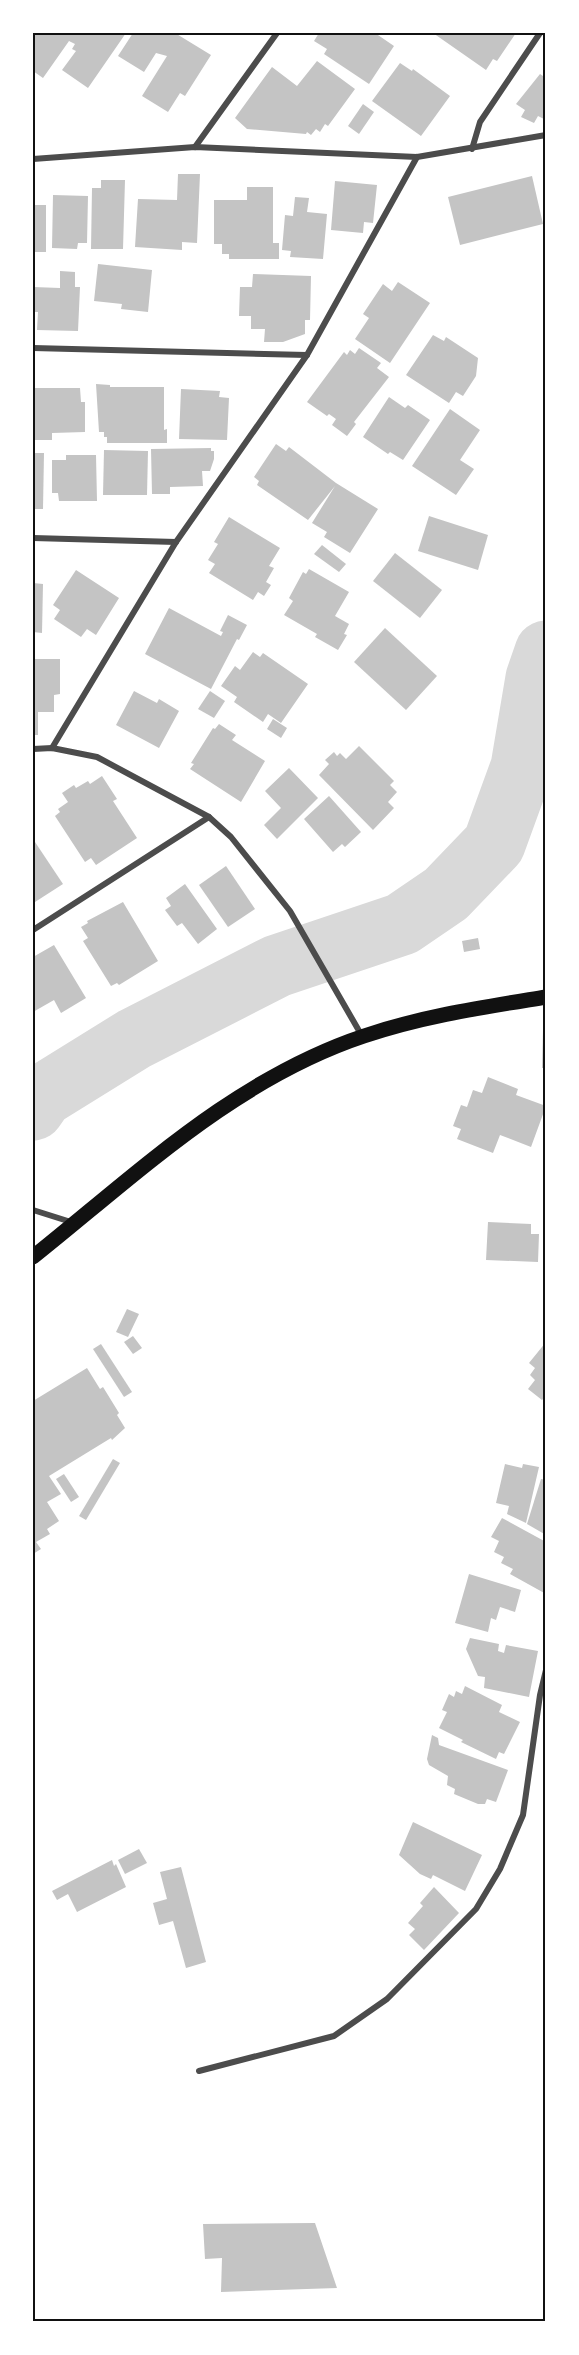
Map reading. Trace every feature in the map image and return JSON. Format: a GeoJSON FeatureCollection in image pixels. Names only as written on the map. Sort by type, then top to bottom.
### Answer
{"type":"FeatureCollection","features":[{"type":"Feature","properties":{"kind":"main road"},"geometry":{"type":"LineString","coordinates":[[33,1257],[189,1130],[219,1108],[284,1070],[362,1036],[433,1017],[546,997]]}},
{"type":"Feature","properties":{"kind":"street"},"geometry":{"type":"LineString","coordinates":[[195,147],[277,33]]}},
{"type":"Feature","properties":{"kind":"street"},"geometry":{"type":"LineString","coordinates":[[471,149],[480,122],[540,33]]}},
{"type":"Feature","properties":{"kind":"street"},"geometry":{"type":"LineString","coordinates":[[33,159],[195,147],[417,157],[546,135]]}},
{"type":"Feature","properties":{"kind":"street"},"geometry":{"type":"LineString","coordinates":[[52,748],[176,542],[307,355],[417,157]]}},
{"type":"Feature","properties":{"kind":"street"},"geometry":{"type":"LineString","coordinates":[[33,348],[307,355]]}},
{"type":"Feature","properties":{"kind":"street"},"geometry":{"type":"LineString","coordinates":[[33,538],[176,542]]}},
{"type":"Feature","properties":{"kind":"street"},"geometry":{"type":"LineString","coordinates":[[33,749],[52,748],[97,757],[208,817],[231,837],[290,911],[362,1036]]}},
{"type":"Feature","properties":{"kind":"street"},"geometry":{"type":"LineString","coordinates":[[33,930],[208,817]]}},
{"type":"Feature","properties":{"kind":"street"},"geometry":{"type":"LineString","coordinates":[[33,1210],[74,1224]]}},
{"type":"Feature","properties":{"kind":"street"},"geometry":{"type":"LineString","coordinates":[[199,2071],[334,2036],[387,1999],[476,1909],[500,1869],[523,1815],[540,1695],[546,1670]]}},
{"type":"Feature","properties":{"kind":"building"},"geometry":{"type":"Polygon","coordinates":[[[33,33],[126,33],[88,88],[62,70],[76,51],[72,49],[75,44],[69,41],[43,78],[33,71],[33,33]]]}},
{"type":"Feature","properties":{"kind":"building"},"geometry":{"type":"Polygon","coordinates":[[[133,33],[175,33],[211,55],[185,96],[180,93],[168,112],[142,96],[167,56],[156,53],[144,72],[118,56],[133,33]]]}},
{"type":"Feature","properties":{"kind":"building"},"geometry":{"type":"Polygon","coordinates":[[[319,33],[375,33],[394,46],[369,84],[324,54],[327,49],[314,41],[319,33]]]}},
{"type":"Feature","properties":{"kind":"building"},"geometry":{"type":"Polygon","coordinates":[[[433,33],[516,33],[497,61],[493,59],[486,70],[433,33]]]}},
{"type":"Feature","properties":{"kind":"building"},"geometry":{"type":"Polygon","coordinates":[[[317,61],[355,89],[328,126],[325,124],[320,132],[316,129],[311,135],[307,132],[306,134],[247,129],[235,118],[272,67],[297,86],[317,61]]]}},
{"type":"Feature","properties":{"kind":"building"},"geometry":{"type":"Polygon","coordinates":[[[400,63],[412,71],[413,69],[450,96],[421,136],[372,101],[400,63]]]}},
{"type":"Feature","properties":{"kind":"building"},"geometry":{"type":"Polygon","coordinates":[[[540,74],[546,78],[546,120],[538,116],[534,123],[521,117],[525,110],[516,104],[540,74]]]}},
{"type":"Feature","properties":{"kind":"building"},"geometry":{"type":"Polygon","coordinates":[[[363,104],[374,112],[359,134],[348,126],[363,104]]]}},
{"type":"Feature","properties":{"kind":"building"},"geometry":{"type":"Polygon","coordinates":[[[178,174],[200,174],[197,243],[182,242],[182,250],[135,247],[138,199],[177,200],[178,174]]]}},
{"type":"Feature","properties":{"kind":"building"},"geometry":{"type":"Polygon","coordinates":[[[532,176],[543,224],[460,245],[448,197],[532,176]]]}},
{"type":"Feature","properties":{"kind":"building"},"geometry":{"type":"Polygon","coordinates":[[[101,180],[125,180],[123,249],[91,249],[92,188],[101,188],[101,180]]]}},
{"type":"Feature","properties":{"kind":"building"},"geometry":{"type":"Polygon","coordinates":[[[335,181],[377,185],[373,223],[364,222],[363,233],[331,230],[335,181]]]}},
{"type":"Feature","properties":{"kind":"building"},"geometry":{"type":"Polygon","coordinates":[[[247,187],[273,187],[273,243],[279,243],[279,259],[229,259],[229,254],[222,254],[222,244],[214,244],[214,200],[247,200],[247,187]]]}},
{"type":"Feature","properties":{"kind":"building"},"geometry":{"type":"Polygon","coordinates":[[[53,195],[88,196],[87,243],[78,243],[77,249],[52,248],[53,195]]]}},
{"type":"Feature","properties":{"kind":"building"},"geometry":{"type":"Polygon","coordinates":[[[295,197],[309,198],[307,212],[327,214],[323,259],[290,257],[291,251],[282,250],[285,215],[293,216],[295,197]]]}},
{"type":"Feature","properties":{"kind":"building"},"geometry":{"type":"Polygon","coordinates":[[[33,205],[46,205],[46,252],[33,252],[33,205]]]}},
{"type":"Feature","properties":{"kind":"building"},"geometry":{"type":"Polygon","coordinates":[[[98,264],[152,270],[148,312],[121,309],[122,304],[94,301],[98,264]]]}},
{"type":"Feature","properties":{"kind":"building"},"geometry":{"type":"Polygon","coordinates":[[[60,271],[75,272],[75,287],[80,287],[78,331],[37,330],[38,312],[33,312],[33,287],[60,288],[60,271]]]}},
{"type":"Feature","properties":{"kind":"building"},"geometry":{"type":"Polygon","coordinates":[[[253,274],[311,276],[310,320],[305,320],[305,334],[283,342],[264,342],[265,329],[251,329],[251,316],[239,316],[240,287],[252,287],[253,274]]]}},
{"type":"Feature","properties":{"kind":"building"},"geometry":{"type":"Polygon","coordinates":[[[398,282],[430,303],[390,363],[355,339],[369,318],[363,314],[383,284],[392,291],[398,282]]]}},
{"type":"Feature","properties":{"kind":"building"},"geometry":{"type":"Polygon","coordinates":[[[433,335],[444,341],[446,337],[478,358],[476,376],[463,396],[456,392],[449,403],[406,375],[433,335]]]}},
{"type":"Feature","properties":{"kind":"building"},"geometry":{"type":"Polygon","coordinates":[[[359,348],[381,363],[377,368],[389,377],[354,422],[356,424],[347,436],[332,425],[336,419],[329,414],[327,416],[307,402],[344,352],[347,355],[350,350],[355,354],[359,348]]]}},
{"type":"Feature","properties":{"kind":"building"},"geometry":{"type":"Polygon","coordinates":[[[96,384],[110,385],[110,387],[164,387],[164,430],[167,429],[167,443],[107,443],[104,432],[99,432],[96,384]]]}},
{"type":"Feature","properties":{"kind":"building"},"geometry":{"type":"Polygon","coordinates":[[[33,388],[80,388],[81,402],[85,402],[85,432],[52,433],[52,440],[33,440],[33,388]]]}},
{"type":"Feature","properties":{"kind":"building"},"geometry":{"type":"Polygon","coordinates":[[[181,389],[220,391],[219,397],[229,398],[227,440],[179,439],[181,389]]]}},
{"type":"Feature","properties":{"kind":"building"},"geometry":{"type":"Polygon","coordinates":[[[389,397],[405,408],[408,405],[430,420],[403,460],[390,452],[388,454],[363,437],[389,397]]]}},
{"type":"Feature","properties":{"kind":"building"},"geometry":{"type":"Polygon","coordinates":[[[450,409],[480,430],[460,460],[474,469],[456,495],[412,466],[450,409]]]}},
{"type":"Feature","properties":{"kind":"building"},"geometry":{"type":"Polygon","coordinates":[[[276,444],[286,451],[289,447],[336,483],[378,509],[350,553],[324,537],[327,532],[312,523],[335,486],[308,520],[257,485],[259,481],[254,477],[276,444]]]}},
{"type":"Feature","properties":{"kind":"building"},"geometry":{"type":"Polygon","coordinates":[[[211,448],[211,451],[214,451],[214,459],[210,471],[202,471],[203,486],[170,487],[170,494],[152,494],[151,449],[211,448]]]}},
{"type":"Feature","properties":{"kind":"building"},"geometry":{"type":"Polygon","coordinates":[[[104,450],[148,451],[147,495],[103,495],[104,450]]]}},
{"type":"Feature","properties":{"kind":"building"},"geometry":{"type":"Polygon","coordinates":[[[33,453],[44,453],[43,509],[33,509],[33,453]]]}},
{"type":"Feature","properties":{"kind":"building"},"geometry":{"type":"Polygon","coordinates":[[[66,455],[96,455],[97,501],[59,501],[58,493],[52,493],[52,460],[66,460],[66,455]]]}},
{"type":"Feature","properties":{"kind":"building"},"geometry":{"type":"Polygon","coordinates":[[[429,516],[488,535],[478,570],[418,551],[429,516]]]}},
{"type":"Feature","properties":{"kind":"building"},"geometry":{"type":"Polygon","coordinates":[[[229,517],[280,548],[269,566],[274,568],[266,582],[271,585],[264,596],[258,592],[253,600],[209,573],[215,564],[208,560],[218,544],[214,542],[229,517]]]}},
{"type":"Feature","properties":{"kind":"building"},"geometry":{"type":"Polygon","coordinates":[[[322,545],[346,564],[339,572],[314,554],[322,545]]]}},
{"type":"Feature","properties":{"kind":"building"},"geometry":{"type":"Polygon","coordinates":[[[395,553],[442,590],[420,618],[373,581],[395,553]]]}},
{"type":"Feature","properties":{"kind":"building"},"geometry":{"type":"Polygon","coordinates":[[[309,569],[349,592],[335,616],[349,624],[344,634],[347,635],[338,650],[315,637],[317,634],[284,615],[293,601],[289,598],[303,572],[306,574],[309,569]]]}},
{"type":"Feature","properties":{"kind":"building"},"geometry":{"type":"Polygon","coordinates":[[[76,570],[119,598],[96,635],[87,629],[81,637],[54,619],[60,610],[53,605],[76,570]]]}},
{"type":"Feature","properties":{"kind":"building"},"geometry":{"type":"Polygon","coordinates":[[[33,583],[43,584],[42,633],[33,632],[33,583]]]}},
{"type":"Feature","properties":{"kind":"building"},"geometry":{"type":"Polygon","coordinates":[[[169,608],[221,636],[223,632],[220,631],[228,615],[247,625],[239,640],[237,639],[211,689],[145,654],[169,608]]]}},
{"type":"Feature","properties":{"kind":"building"},"geometry":{"type":"Polygon","coordinates":[[[385,628],[437,676],[406,710],[354,662],[385,628]]]}},
{"type":"Feature","properties":{"kind":"building"},"geometry":{"type":"Polygon","coordinates":[[[253,652],[260,657],[263,653],[308,684],[281,723],[268,714],[263,722],[234,702],[237,697],[221,686],[235,666],[240,670],[253,652]]]}},
{"type":"Feature","properties":{"kind":"building"},"geometry":{"type":"Polygon","coordinates":[[[33,659],[60,659],[60,694],[54,695],[54,712],[38,712],[38,735],[33,735],[33,659]]]}},
{"type":"Feature","properties":{"kind":"building"},"geometry":{"type":"Polygon","coordinates":[[[134,691],[157,703],[159,699],[179,711],[159,748],[116,725],[134,691]]]}},
{"type":"Feature","properties":{"kind":"building"},"geometry":{"type":"Polygon","coordinates":[[[210,691],[225,701],[214,718],[198,709],[210,691]]]}},
{"type":"Feature","properties":{"kind":"building"},"geometry":{"type":"Polygon","coordinates":[[[273,719],[287,728],[281,738],[267,729],[273,719]]]}},
{"type":"Feature","properties":{"kind":"building"},"geometry":{"type":"Polygon","coordinates":[[[219,724],[236,735],[232,740],[265,761],[241,802],[190,769],[194,764],[191,763],[213,728],[215,729],[219,724]]]}},
{"type":"Feature","properties":{"kind":"building"},"geometry":{"type":"Polygon","coordinates":[[[359,746],[394,781],[390,785],[397,792],[388,802],[394,808],[373,830],[319,775],[329,764],[325,760],[334,752],[337,756],[340,753],[346,759],[359,746]]]}},
{"type":"Feature","properties":{"kind":"building"},"geometry":{"type":"Polygon","coordinates":[[[289,768],[318,798],[277,839],[264,825],[281,808],[265,791],[289,768]]]}},
{"type":"Feature","properties":{"kind":"building"},"geometry":{"type":"Polygon","coordinates":[[[102,776],[117,799],[113,801],[137,838],[96,865],[91,858],[85,862],[55,816],[60,812],[58,809],[68,802],[62,793],[74,785],[76,788],[88,781],[90,784],[102,776]]]}},
{"type":"Feature","properties":{"kind":"building"},"geometry":{"type":"Polygon","coordinates":[[[329,796],[361,832],[345,847],[342,844],[333,852],[304,819],[329,796]]]}},
{"type":"Feature","properties":{"kind":"building"},"geometry":{"type":"Polygon","coordinates":[[[33,839],[63,884],[35,902],[33,899],[33,839]]]}},
{"type":"Feature","properties":{"kind":"building"},"geometry":{"type":"Polygon","coordinates":[[[226,866],[255,909],[228,927],[199,885],[226,866]]]}},
{"type":"Feature","properties":{"kind":"building"},"geometry":{"type":"Polygon","coordinates":[[[185,884],[217,929],[198,944],[182,923],[177,926],[165,910],[171,906],[166,898],[185,884]]]}},
{"type":"Feature","properties":{"kind":"building"},"geometry":{"type":"Polygon","coordinates":[[[123,902],[158,961],[119,985],[117,983],[111,986],[83,941],[88,938],[81,927],[88,923],[87,921],[123,902]]]}},
{"type":"Feature","properties":{"kind":"building"},"geometry":{"type":"Polygon","coordinates":[[[478,938],[480,949],[464,952],[462,941],[478,938]]]}},
{"type":"Feature","properties":{"kind":"building"},"geometry":{"type":"Polygon","coordinates":[[[54,945],[86,998],[61,1013],[54,1000],[33,1012],[33,957],[54,945]]]}},
{"type":"Feature","properties":{"kind":"building"},"geometry":{"type":"Polygon","coordinates":[[[543,1030],[546,1030],[546,1068],[542,1068],[543,1030]]]}},
{"type":"Feature","properties":{"kind":"building"},"geometry":{"type":"Polygon","coordinates":[[[488,1077],[518,1089],[516,1095],[546,1106],[531,1147],[500,1135],[493,1153],[457,1139],[461,1129],[453,1126],[461,1105],[467,1107],[473,1090],[482,1093],[488,1077]]]}},
{"type":"Feature","properties":{"kind":"building"},"geometry":{"type":"Polygon","coordinates":[[[488,1222],[531,1224],[531,1234],[539,1234],[538,1262],[486,1260],[488,1222]]]}},
{"type":"Feature","properties":{"kind":"building"},"geometry":{"type":"Polygon","coordinates":[[[127,1309],[139,1314],[128,1337],[116,1332],[127,1309]]]}},
{"type":"Feature","properties":{"kind":"building"},"geometry":{"type":"Polygon","coordinates":[[[133,1336],[142,1348],[133,1354],[124,1342],[133,1336]]]}},
{"type":"Feature","properties":{"kind":"building"},"geometry":{"type":"Polygon","coordinates":[[[546,1342],[546,1396],[542,1400],[528,1389],[535,1380],[530,1375],[535,1368],[529,1363],[546,1342]]]}},
{"type":"Feature","properties":{"kind":"building"},"geometry":{"type":"Polygon","coordinates":[[[101,1344],[132,1392],[124,1397],[93,1349],[101,1344]]]}},
{"type":"Feature","properties":{"kind":"building"},"geometry":{"type":"Polygon","coordinates":[[[87,1368],[100,1389],[103,1387],[119,1413],[117,1415],[125,1428],[112,1440],[111,1438],[49,1476],[61,1494],[47,1502],[59,1521],[47,1529],[50,1534],[36,1542],[41,1549],[33,1554],[33,1401],[87,1368]]]}},
{"type":"Feature","properties":{"kind":"building"},"geometry":{"type":"Polygon","coordinates":[[[113,1459],[120,1463],[86,1520],[79,1516],[113,1459]]]}},
{"type":"Feature","properties":{"kind":"building"},"geometry":{"type":"Polygon","coordinates":[[[505,1464],[522,1468],[523,1464],[539,1467],[526,1523],[507,1514],[509,1506],[496,1503],[505,1464]]]}},
{"type":"Feature","properties":{"kind":"building"},"geometry":{"type":"Polygon","coordinates":[[[64,1474],[79,1497],[71,1502],[56,1479],[64,1474]]]}},
{"type":"Feature","properties":{"kind":"building"},"geometry":{"type":"Polygon","coordinates":[[[541,1479],[546,1480],[546,1535],[527,1524],[541,1479]]]}},
{"type":"Feature","properties":{"kind":"building"},"geometry":{"type":"Polygon","coordinates":[[[502,1518],[546,1542],[546,1594],[510,1574],[513,1569],[501,1563],[504,1557],[494,1552],[499,1541],[491,1537],[502,1518]]]}},
{"type":"Feature","properties":{"kind":"building"},"geometry":{"type":"Polygon","coordinates":[[[469,1574],[521,1590],[515,1612],[500,1607],[496,1620],[491,1618],[488,1632],[455,1623],[469,1574]]]}},
{"type":"Feature","properties":{"kind":"building"},"geometry":{"type":"Polygon","coordinates":[[[470,1638],[499,1644],[498,1651],[504,1653],[506,1645],[538,1651],[529,1697],[484,1688],[485,1677],[478,1676],[466,1649],[470,1638]]]}},
{"type":"Feature","properties":{"kind":"building"},"geometry":{"type":"Polygon","coordinates":[[[465,1686],[502,1705],[499,1712],[520,1722],[504,1754],[499,1752],[496,1759],[439,1728],[447,1712],[442,1710],[449,1694],[454,1697],[456,1691],[462,1694],[465,1686]]]}},
{"type":"Feature","properties":{"kind":"building"},"geometry":{"type":"Polygon","coordinates":[[[432,1735],[438,1738],[439,1745],[508,1770],[496,1802],[487,1799],[485,1804],[478,1804],[454,1794],[455,1789],[447,1785],[448,1776],[429,1765],[427,1759],[432,1735]]]}},
{"type":"Feature","properties":{"kind":"building"},"geometry":{"type":"Polygon","coordinates":[[[413,1822],[482,1855],[465,1891],[433,1875],[431,1879],[420,1874],[399,1855],[413,1822]]]}},
{"type":"Feature","properties":{"kind":"building"},"geometry":{"type":"Polygon","coordinates":[[[139,1849],[147,1863],[125,1874],[118,1860],[139,1849]]]}},
{"type":"Feature","properties":{"kind":"building"},"geometry":{"type":"Polygon","coordinates":[[[112,1860],[126,1887],[77,1912],[68,1894],[57,1900],[52,1891],[112,1860]]]}},
{"type":"Feature","properties":{"kind":"building"},"geometry":{"type":"Polygon","coordinates":[[[181,1867],[206,1962],[186,1968],[173,1921],[159,1925],[153,1903],[167,1899],[160,1872],[181,1867]]]}},
{"type":"Feature","properties":{"kind":"building"},"geometry":{"type":"Polygon","coordinates":[[[434,1887],[459,1913],[424,1950],[409,1935],[415,1929],[408,1923],[423,1906],[420,1903],[434,1887]]]}},
{"type":"Feature","properties":{"kind":"building"},"geometry":{"type":"Polygon","coordinates":[[[315,2223],[337,2288],[221,2292],[222,2258],[205,2259],[203,2224],[315,2223]]]}},
{"type":"Feature","properties":{"kind":"waterway"},"geometry":{"type":"LineString","coordinates":[[33,1109],[42,1096],[134,1039],[277,966],[402,924],[446,894],[494,844],[522,767],[537,678],[546,652]]}}]}
